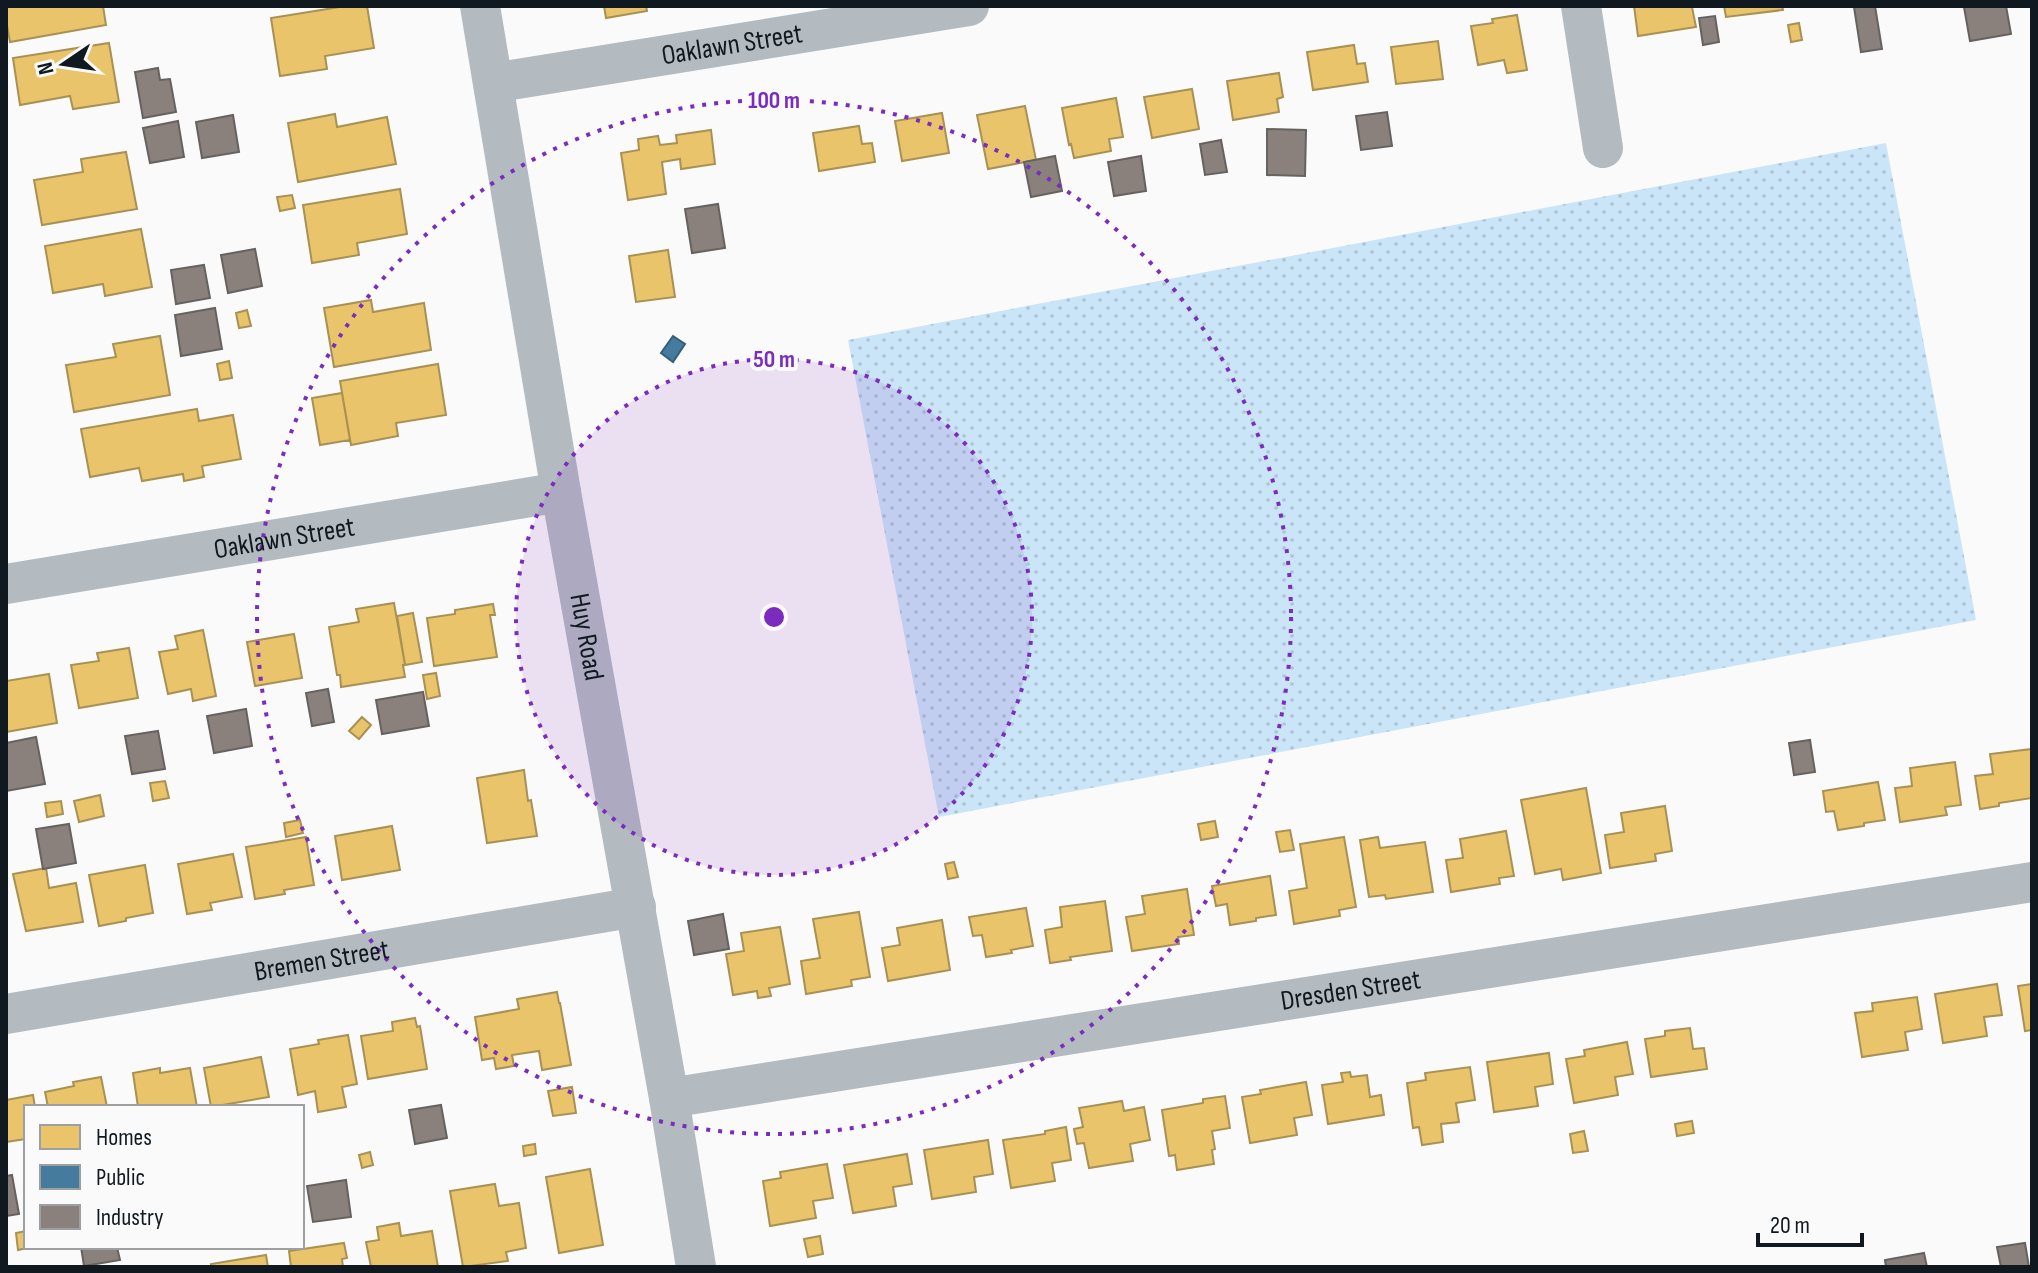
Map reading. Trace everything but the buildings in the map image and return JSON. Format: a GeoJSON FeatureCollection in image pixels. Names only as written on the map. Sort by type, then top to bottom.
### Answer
{"type":"FeatureCollection","features":[{"type":"Feature","properties":{"kind":"street","name":"Huy Road"},"geometry":{"type":"LineString","coordinates":[[480,6],[696,1267]]}},
{"type":"Feature","properties":{"kind":"street","name":"Oaklawn Street"},"geometry":{"type":"LineString","coordinates":[[493,83],[969,6]]}},
{"type":"Feature","properties":{"kind":"street"},"geometry":{"type":"LineString","coordinates":[[1581,6],[1603,148]]}},
{"type":"Feature","properties":{"kind":"street","name":"Oaklawn Street"},"geometry":{"type":"LineString","coordinates":[[8,573],[561,492]]}},
{"type":"Feature","properties":{"kind":"street","name":"Dresden Street"},"geometry":{"type":"LineString","coordinates":[[669,1098],[2032,882]]}},
{"type":"Feature","properties":{"kind":"street","name":"Bremen Street"},"geometry":{"type":"LineString","coordinates":[[6,1014],[636,907]]}},
{"type":"Feature","properties":{"kind":"shaded area"},"geometry":{"type":"Polygon","coordinates":[[[1886,143],[1976,620],[939,817],[848,340],[1886,143]]]}}]}
